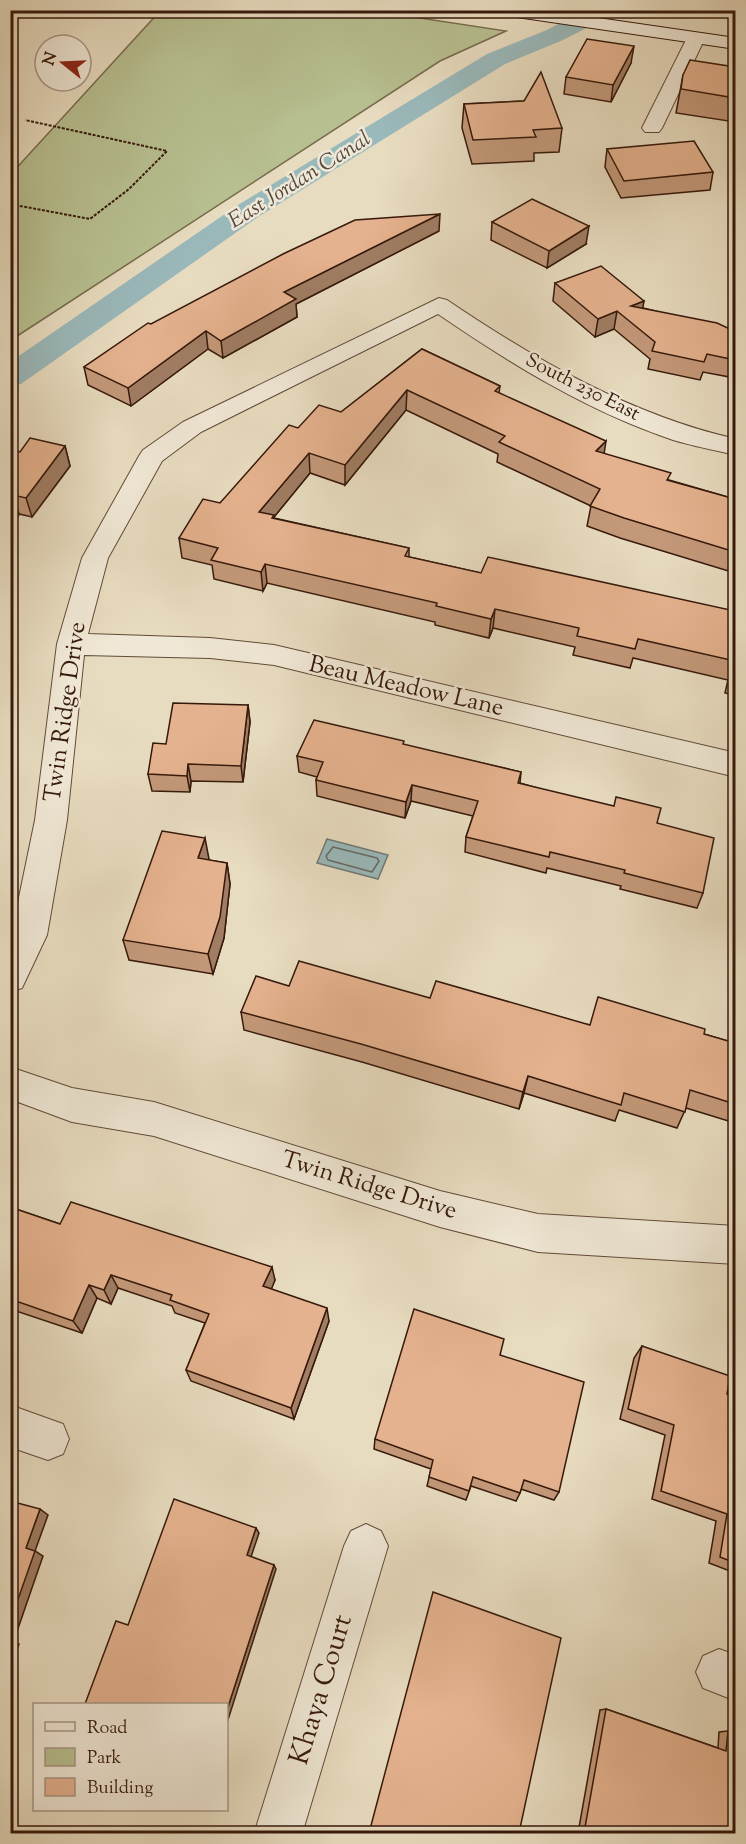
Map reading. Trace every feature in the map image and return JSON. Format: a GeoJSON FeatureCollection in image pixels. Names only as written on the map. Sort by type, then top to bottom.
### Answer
{"type":"FeatureCollection","features":[{"type":"Feature","properties":{"kind":"street"},"geometry":{"type":"LineString","coordinates":[[503,10],[735,44]]}},
{"type":"Feature","properties":{"kind":"street"},"geometry":{"type":"LineString","coordinates":[[652,128],[696,38]]}},
{"type":"Feature","properties":{"kind":"street","name":"South 230 East"},"geometry":{"type":"LineString","coordinates":[[439,305],[494,342],[605,403],[675,432],[735,447]]}},
{"type":"Feature","properties":{"kind":"street","name":"Twin Ridge Drive"},"geometry":{"type":"LineString","coordinates":[[10,978],[30,935],[37,901],[51,820],[71,644],[95,558],[152,456],[192,427],[439,305]]}},
{"type":"Feature","properties":{"kind":"street","name":"Beau Meadow Lane"},"geometry":{"type":"LineString","coordinates":[[71,644],[210,648],[274,656],[735,765]]}},
{"type":"Feature","properties":{"kind":"street","name":"Twin Ridge Drive"},"geometry":{"type":"LineString","coordinates":[[10,1083],[72,1105],[154,1119],[440,1209],[538,1233],[735,1245]]}},
{"type":"Feature","properties":{"kind":"street","name":"Khaya Court"},"geometry":{"type":"LineString","coordinates":[[278,1833],[366,1546]]}},
{"type":"Feature","properties":{"kind":"path"},"geometry":{"type":"LineString","coordinates":[[10,198],[15,205],[90,219],[129,189],[167,151],[25,120]]}},
{"type":"Feature","properties":{"kind":"green space"},"geometry":{"type":"Polygon","coordinates":[[[160,11],[374,11],[506,31],[440,61],[11,340],[11,174],[85,93],[93,93],[93,84],[160,11]]]}},
{"type":"Feature","properties":{"kind":"water"},"geometry":{"type":"Polygon","coordinates":[[[327,839],[388,855],[378,879],[317,863],[327,839]]]}},
{"type":"Feature","properties":{"kind":"building"},"geometry":{"type":"Polygon","coordinates":[[[587,39],[634,46],[613,85],[566,77],[587,39]]]}},
{"type":"Feature","properties":{"kind":"building"},"geometry":{"type":"Polygon","coordinates":[[[690,60],[735,67],[735,98],[681,89],[683,75],[690,60]]]}},
{"type":"Feature","properties":{"kind":"building"},"geometry":{"type":"Polygon","coordinates":[[[541,72],[562,128],[533,130],[536,137],[473,140],[464,104],[524,101],[541,72]]]}},
{"type":"Feature","properties":{"kind":"building"},"geometry":{"type":"Polygon","coordinates":[[[694,141],[713,172],[624,181],[607,149],[694,141]]]}},
{"type":"Feature","properties":{"kind":"building"},"geometry":{"type":"Polygon","coordinates":[[[532,199],[589,226],[549,251],[492,222],[532,199]]]}},
{"type":"Feature","properties":{"kind":"building"},"geometry":{"type":"Polygon","coordinates":[[[440,214],[284,292],[296,299],[221,341],[206,331],[128,388],[84,367],[148,323],[151,324],[283,254],[355,220],[440,214]]]}},
{"type":"Feature","properties":{"kind":"building"},"geometry":{"type":"Polygon","coordinates":[[[601,266],[644,301],[631,306],[717,323],[734,331],[735,327],[735,360],[707,354],[704,362],[652,351],[655,342],[617,311],[598,319],[555,283],[601,266]]]}},
{"type":"Feature","properties":{"kind":"building"},"geometry":{"type":"Polygon","coordinates":[[[422,349],[500,386],[495,391],[606,441],[596,451],[671,473],[667,480],[735,499],[735,552],[590,506],[600,489],[499,442],[505,436],[407,390],[345,465],[309,453],[259,512],[274,515],[272,518],[409,548],[405,556],[481,573],[488,557],[735,611],[735,661],[638,639],[635,649],[577,636],[579,628],[495,609],[491,619],[436,606],[437,603],[265,564],[261,572],[211,560],[218,548],[179,538],[203,499],[220,503],[289,425],[298,428],[319,405],[341,412],[422,349]]]}},
{"type":"Feature","properties":{"kind":"building"},"geometry":{"type":"Polygon","coordinates":[[[30,438],[65,446],[26,498],[13,495],[10,502],[10,450],[20,452],[30,438]]]}},
{"type":"Feature","properties":{"kind":"building"},"geometry":{"type":"Polygon","coordinates":[[[173,703],[248,705],[241,766],[188,764],[187,776],[148,774],[153,743],[166,744],[173,703]]]}},
{"type":"Feature","properties":{"kind":"building"},"geometry":{"type":"Polygon","coordinates":[[[314,720],[521,772],[518,783],[614,806],[616,797],[661,808],[657,823],[714,838],[703,893],[624,873],[625,870],[550,852],[549,857],[466,837],[478,801],[412,785],[406,802],[316,780],[323,762],[297,756],[314,720]]]}},
{"type":"Feature","properties":{"kind":"building"},"geometry":{"type":"Polygon","coordinates":[[[162,831],[205,838],[198,858],[227,863],[220,917],[208,954],[123,940],[162,831]]]}},
{"type":"Feature","properties":{"kind":"building"},"geometry":{"type":"Polygon","coordinates":[[[299,961],[430,998],[436,981],[590,1025],[598,997],[705,1029],[704,1034],[735,1043],[735,1104],[690,1090],[685,1112],[624,1093],[621,1105],[528,1076],[523,1092],[361,1044],[241,1012],[256,976],[289,986],[299,961]]]}},
{"type":"Feature","properties":{"kind":"building"},"geometry":{"type":"Polygon","coordinates":[[[71,1202],[272,1267],[263,1286],[327,1308],[291,1408],[186,1370],[209,1314],[170,1300],[172,1295],[111,1275],[104,1290],[89,1285],[73,1321],[10,1299],[10,1207],[60,1224],[71,1202]]]}},
{"type":"Feature","properties":{"kind":"building"},"geometry":{"type":"Polygon","coordinates":[[[414,1309],[504,1339],[500,1355],[584,1382],[559,1492],[524,1480],[520,1493],[473,1477],[469,1491],[429,1477],[433,1460],[375,1439],[414,1309]]]}},
{"type":"Feature","properties":{"kind":"building"},"geometry":{"type":"Polygon","coordinates":[[[642,1346],[730,1376],[727,1394],[735,1397],[735,1563],[720,1557],[727,1514],[661,1491],[674,1425],[628,1409],[642,1346]]]}},
{"type":"Feature","properties":{"kind":"building"},"geometry":{"type":"Polygon","coordinates":[[[174,1499],[256,1528],[247,1555],[274,1565],[228,1707],[228,1703],[85,1703],[116,1621],[128,1625],[174,1499]]]}},
{"type":"Feature","properties":{"kind":"building"},"geometry":{"type":"Polygon","coordinates":[[[10,1501],[40,1509],[26,1548],[35,1551],[10,1622],[10,1501]]]}},
{"type":"Feature","properties":{"kind":"building"},"geometry":{"type":"Polygon","coordinates":[[[433,1592],[561,1638],[519,1833],[369,1833],[433,1592]]]}},
{"type":"Feature","properties":{"kind":"building"},"geometry":{"type":"Polygon","coordinates":[[[606,1709],[726,1751],[728,1731],[735,1734],[735,1833],[584,1833],[606,1709]]]}},
{"type":"Feature","properties":{"kind":"waterway","name":"East Jordan Canal"},"geometry":{"type":"LineString","coordinates":[[10,377],[248,211],[496,59],[555,35],[604,10]]}}]}
